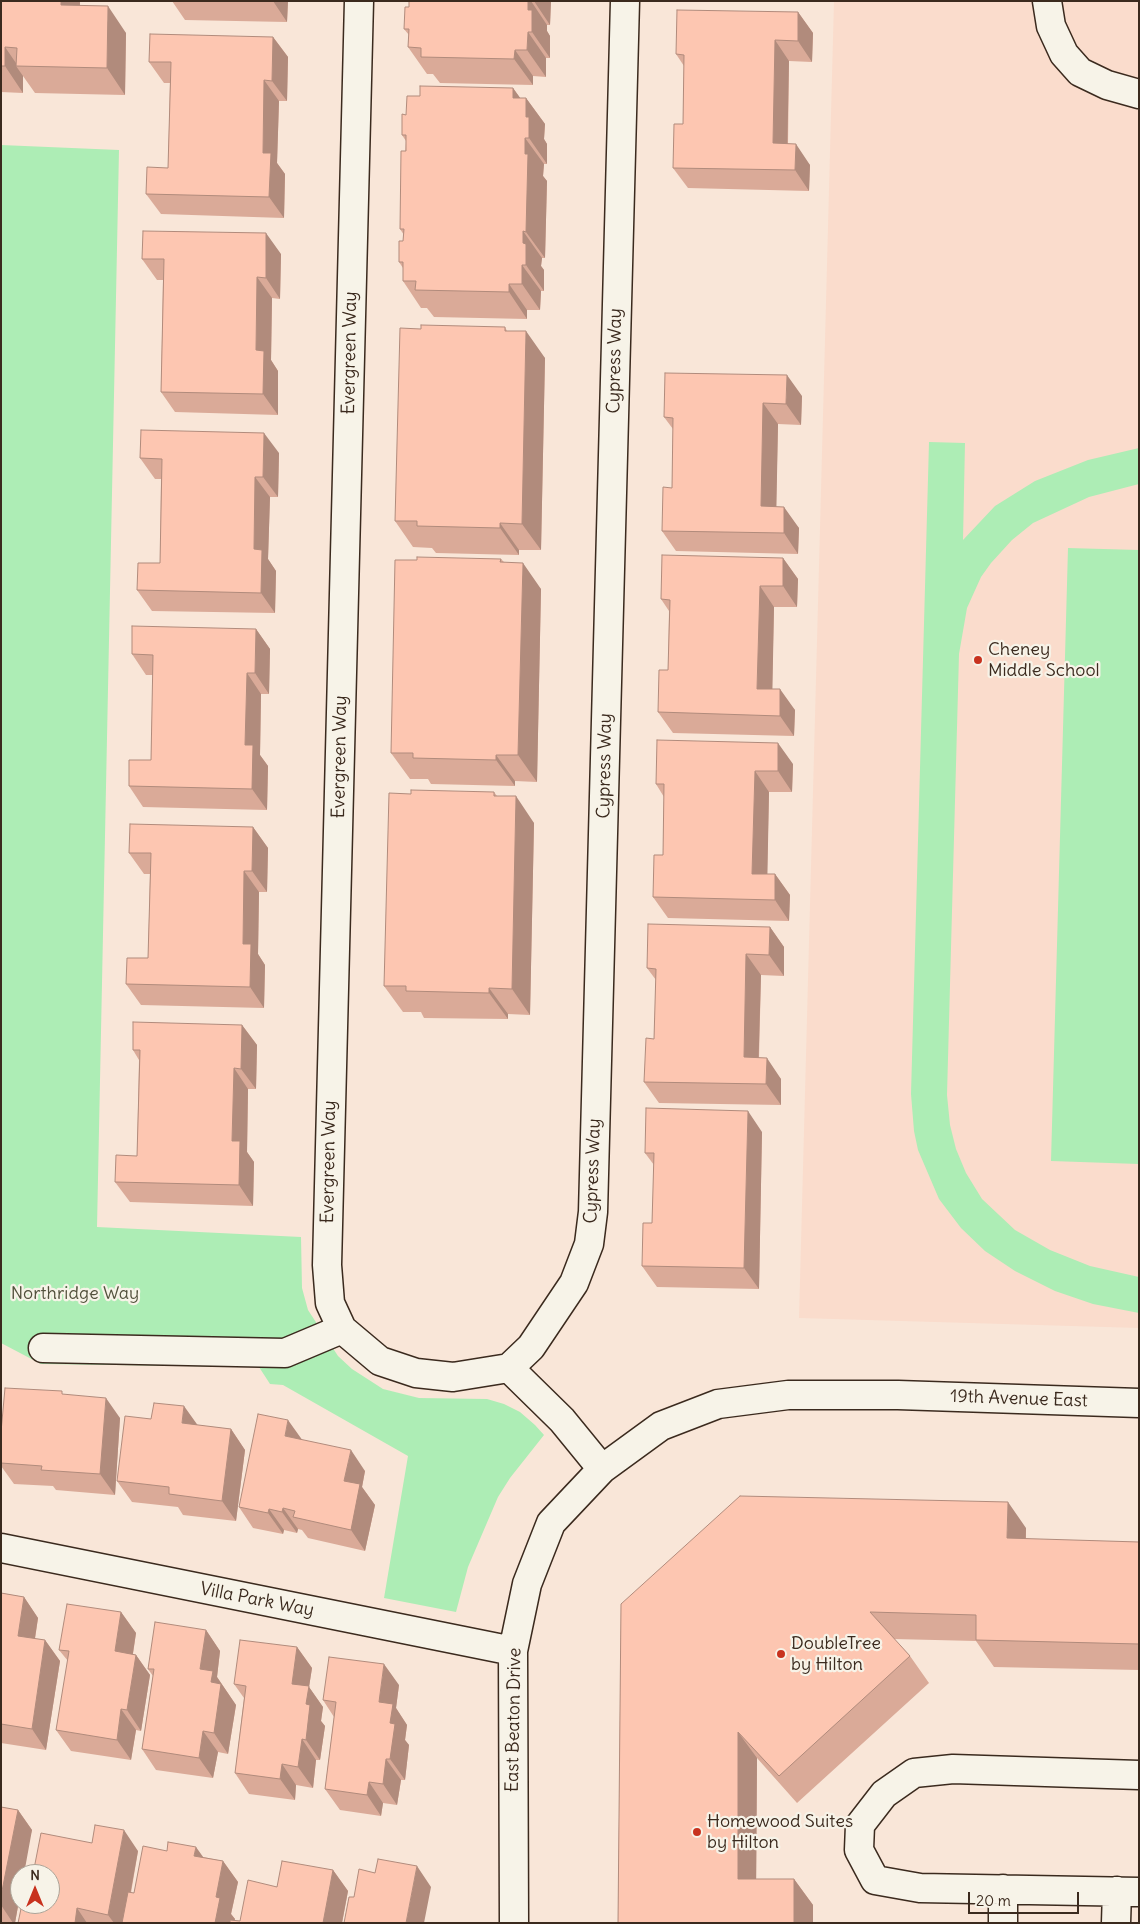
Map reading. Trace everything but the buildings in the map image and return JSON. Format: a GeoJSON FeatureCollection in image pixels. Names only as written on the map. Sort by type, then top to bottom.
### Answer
{"type":"FeatureCollection","features":[{"type":"Feature","properties":{"kind":"street","name":"Evergreen Way"},"geometry":{"type":"LineString","coordinates":[[359,1],[326,1265],[330,1303],[342,1329],[380,1361],[416,1373],[452,1378],[509,1368]]}},
{"type":"Feature","properties":{"kind":"street","name":"Cypress Way"},"geometry":{"type":"LineString","coordinates":[[509,1368],[531,1347],[574,1283],[589,1244],[593,1212],[625,1]]}},
{"type":"Feature","properties":{"kind":"street"},"geometry":{"type":"LineString","coordinates":[[1047,1],[1051,26],[1064,54],[1080,72],[1107,85],[1139,94]]}},
{"type":"Feature","properties":{"kind":"street"},"geometry":{"type":"LineString","coordinates":[[43,1348],[285,1353],[342,1329]]}},
{"type":"Feature","properties":{"kind":"street"},"geometry":{"type":"LineString","coordinates":[[509,1368],[562,1420],[602,1469]]}},
{"type":"Feature","properties":{"kind":"street","name":"East Beaton Drive"},"geometry":{"type":"LineString","coordinates":[[514,1923],[513,1651],[527,1584],[551,1523],[602,1469],[661,1426],[718,1404],[788,1395],[898,1396]]}},
{"type":"Feature","properties":{"kind":"street","name":"19th Avenue East"},"geometry":{"type":"LineString","coordinates":[[898,1396],[1139,1403]]}},
{"type":"Feature","properties":{"kind":"street","name":"Villa Park Way"},"geometry":{"type":"LineString","coordinates":[[1,1548],[513,1651]]}},
{"type":"Feature","properties":{"kind":"street"},"geometry":{"type":"LineString","coordinates":[[1116,1923],[1128,1891],[920,1888],[875,1880],[859,1850],[860,1825],[884,1794],[914,1773],[953,1769],[1139,1776]]}},
{"type":"Feature","properties":{"kind":"street"},"geometry":{"type":"LineString","coordinates":[[1002,1923],[1003,1890]]}},
{"type":"Feature","properties":{"kind":"shaded area","name":"Cheney Middle School"},"geometry":{"type":"Polygon","coordinates":[[[834,1],[1139,1],[1139,1328],[799,1318],[834,1]]]}},
{"type":"Feature","properties":{"kind":"green space","name":"Northridge Way"},"geometry":{"type":"Polygon","coordinates":[[[1,145],[119,150],[97,1227],[301,1237],[302,1288],[308,1310],[338,1356],[352,1369],[383,1389],[419,1398],[487,1399],[504,1404],[520,1412],[535,1425],[544,1435],[510,1478],[498,1497],[468,1567],[456,1612],[384,1598],[408,1456],[283,1385],[270,1384],[259,1367],[41,1364],[1,1343],[1,145]]]}},
{"type":"Feature","properties":{"kind":"green space"},"geometry":{"type":"Polygon","coordinates":[[[929,442],[965,443],[963,540],[995,506],[1035,481],[1088,460],[1139,448],[1139,484],[1089,497],[1033,523],[1012,540],[991,563],[981,577],[967,608],[959,654],[947,1095],[950,1125],[956,1149],[966,1173],[982,1199],[1015,1230],[1050,1250],[1090,1266],[1139,1277],[1139,1313],[1093,1304],[1055,1291],[1015,1271],[985,1251],[961,1228],[939,1199],[918,1150],[914,1131],[911,1094],[929,442]]]}},
{"type":"Feature","properties":{"kind":"green space"},"geometry":{"type":"Polygon","coordinates":[[[1068,548],[1139,550],[1139,1164],[1051,1161],[1068,548]]]}},
{"type":"Feature","properties":{"kind":"place","name":"Cheney Middle School"},"geometry":{"type":"Point","coordinates":[978,660]}},
{"type":"Feature","properties":{"kind":"place","name":"DoubleTree by Hilton"},"geometry":{"type":"Point","coordinates":[781,1654]}},
{"type":"Feature","properties":{"kind":"place","name":"Homewood Suites by Hilton"},"geometry":{"type":"Point","coordinates":[697,1832]}}]}
